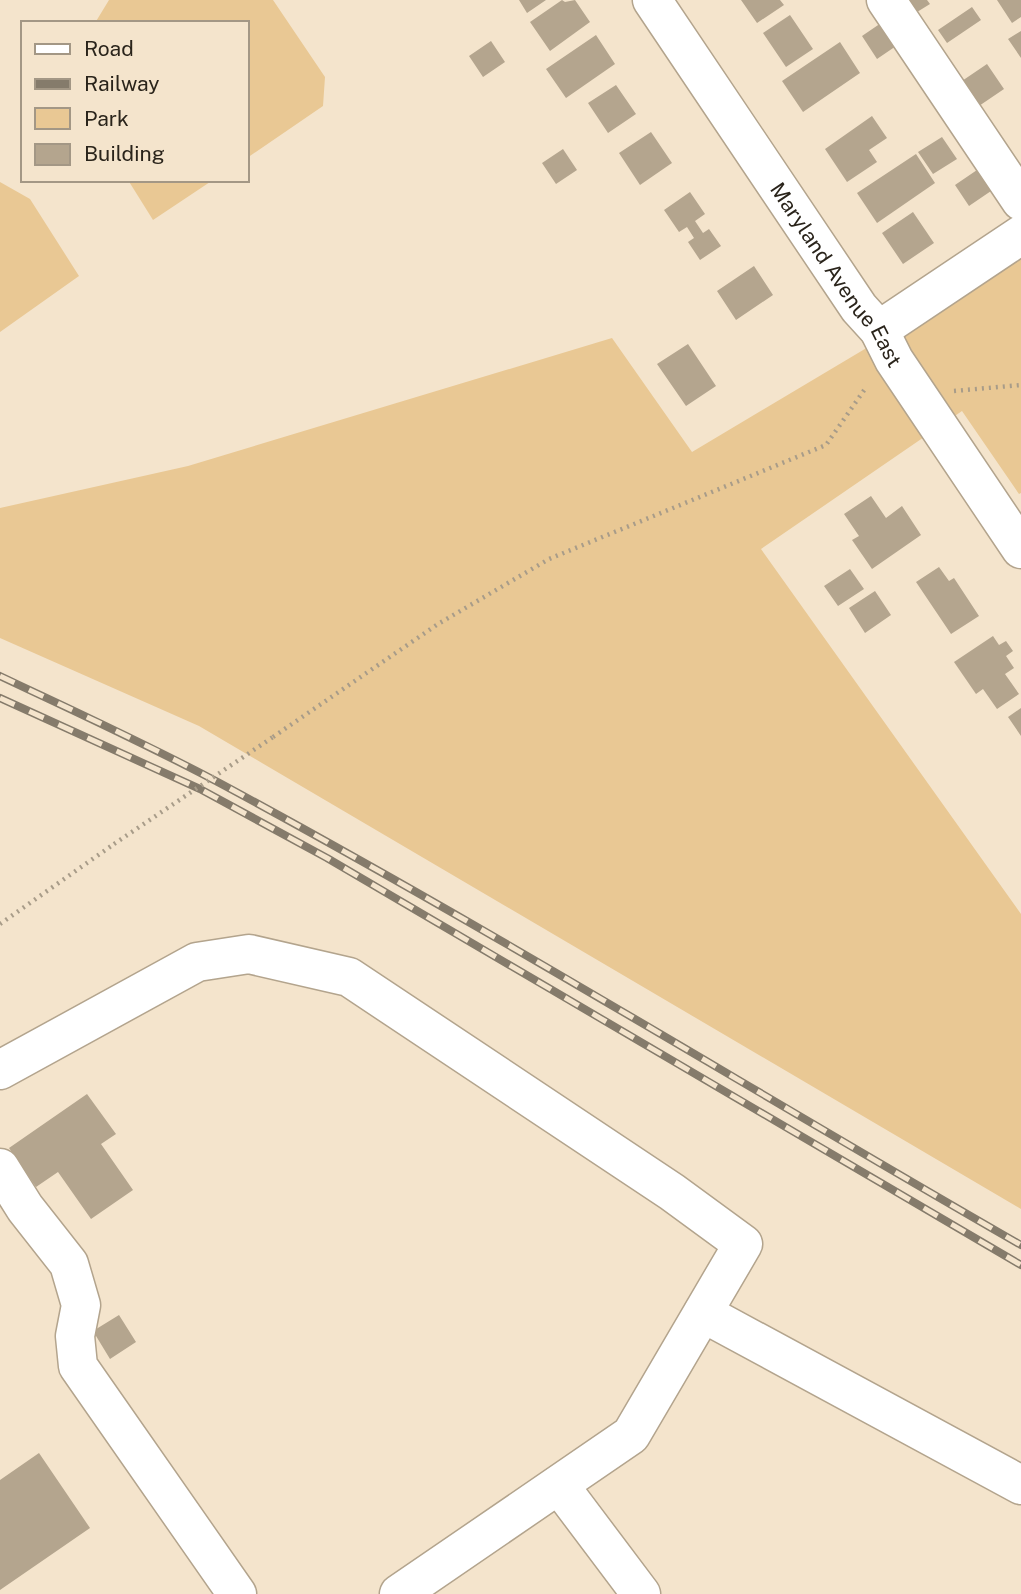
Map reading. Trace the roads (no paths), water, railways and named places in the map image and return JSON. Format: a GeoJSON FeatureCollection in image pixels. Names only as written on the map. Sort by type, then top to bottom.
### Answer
{"type":"FeatureCollection","features":[{"type":"Feature","properties":{"kind":"street","name":"Maryland Avenue East"},"geometry":{"type":"LineString","coordinates":[[652,0],[859,308],[879,330],[895,360],[1021,549]]}},
{"type":"Feature","properties":{"kind":"street"},"geometry":{"type":"LineString","coordinates":[[886,0],[1021,201]]}},
{"type":"Feature","properties":{"kind":"street"},"geometry":{"type":"LineString","coordinates":[[879,330],[1021,235]]}},
{"type":"Feature","properties":{"kind":"street"},"geometry":{"type":"LineString","coordinates":[[0,1070],[197,962],[248,954],[349,977],[672,1192],[743,1244],[631,1435],[399,1594]]}},
{"type":"Feature","properties":{"kind":"street"},"geometry":{"type":"LineString","coordinates":[[0,1168],[25,1208],[69,1264],[81,1305],[75,1336],[78,1366],[237,1594]]}},
{"type":"Feature","properties":{"kind":"street"},"geometry":{"type":"LineString","coordinates":[[703,1313],[1021,1485]]}},
{"type":"Feature","properties":{"kind":"street"},"geometry":{"type":"LineString","coordinates":[[559,1485],[641,1594]]}},
{"type":"Feature","properties":{"kind":"railway"},"geometry":{"type":"LineString","coordinates":[[0,676],[171,758],[327,842],[1021,1245]]}},
{"type":"Feature","properties":{"kind":"railway"},"geometry":{"type":"LineString","coordinates":[[0,698],[200,789],[327,858],[1021,1265]]}}]}
